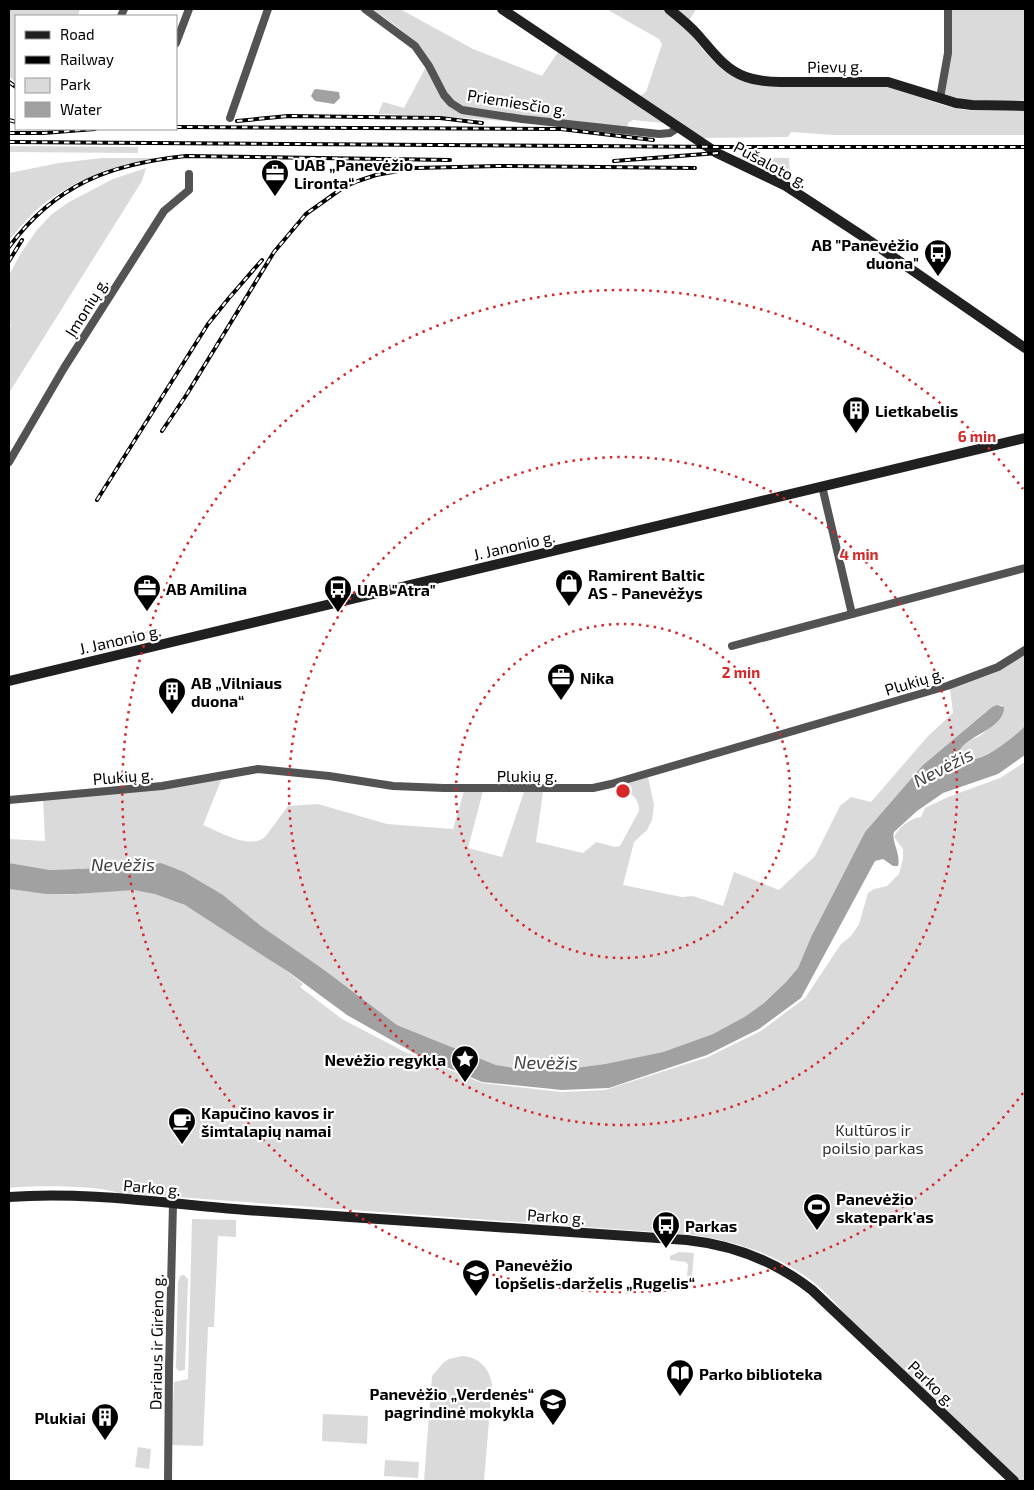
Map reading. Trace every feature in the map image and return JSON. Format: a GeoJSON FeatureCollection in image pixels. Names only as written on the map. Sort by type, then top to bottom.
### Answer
{"type":"FeatureCollection","features":[{"type":"Feature","properties":{"kind":"main road","name":"Pušaloto g."},"geometry":{"type":"LineString","coordinates":[[502,9],[727,158],[786,186],[875,244],[1025,348]]}},
{"type":"Feature","properties":{"kind":"main road","name":"Pievų g."},"geometry":{"type":"LineString","coordinates":[[669,9],[687,24],[723,63],[734,72],[748,78],[764,82],[888,82],[940,98],[972,105],[1025,106]]}},
{"type":"Feature","properties":{"kind":"main road","name":"J. Janonio g."},"geometry":{"type":"LineString","coordinates":[[9,681],[1025,438]]}},
{"type":"Feature","properties":{"kind":"main road","name":"Parko g."},"geometry":{"type":"LineString","coordinates":[[9,1197],[58,1196],[687,1240],[716,1244],[744,1252],[777,1266],[812,1290],[1014,1481]]}},
{"type":"Feature","properties":{"kind":"street"},"geometry":{"type":"LineString","coordinates":[[178,38],[189,9]]}},
{"type":"Feature","properties":{"kind":"street"},"geometry":{"type":"LineString","coordinates":[[230,118],[268,9]]}},
{"type":"Feature","properties":{"kind":"street","name":"Priemiesčio g."},"geometry":{"type":"LineString","coordinates":[[365,9],[415,46],[429,66],[444,95],[451,103],[462,110],[522,120],[659,134],[670,133],[679,128]]}},
{"type":"Feature","properties":{"kind":"street"},"geometry":{"type":"LineString","coordinates":[[940,98],[948,53],[948,9]]}},
{"type":"Feature","properties":{"kind":"street","name":"Įmonių g."},"geometry":{"type":"LineString","coordinates":[[9,462],[64,368],[164,210],[189,190],[189,174]]}},
{"type":"Feature","properties":{"kind":"street"},"geometry":{"type":"LineString","coordinates":[[822,486],[852,614]]}},
{"type":"Feature","properties":{"kind":"street"},"geometry":{"type":"LineString","coordinates":[[732,646],[1025,568]]}},
{"type":"Feature","properties":{"kind":"street","name":"Plukių g."},"geometry":{"type":"LineString","coordinates":[[9,800],[162,786],[258,769],[329,776],[393,786],[593,788],[717,754],[947,686],[998,667],[1025,650]]}},
{"type":"Feature","properties":{"kind":"street","name":"Dariaus ir Girėno g."},"geometry":{"type":"LineString","coordinates":[[168,1481],[173,1204]]}},
{"type":"Feature","properties":{"kind":"green space"},"geometry":{"type":"Polygon","coordinates":[[[9,9],[80,9],[78,15],[15,15],[15,82],[9,76],[9,9]]]}},
{"type":"Feature","properties":{"kind":"green space"},"geometry":{"type":"Polygon","coordinates":[[[372,9],[400,9],[473,49],[542,76],[558,52],[663,123],[633,120],[628,123],[626,133],[502,121],[378,114],[383,102],[404,108],[429,61],[416,44],[403,32],[372,9]]]}},
{"type":"Feature","properties":{"kind":"green space"},"geometry":{"type":"Polygon","coordinates":[[[606,9],[694,9],[695,11],[687,24],[690,31],[715,62],[737,78],[886,86],[946,106],[965,110],[1025,111],[1025,135],[834,135],[791,132],[788,137],[700,138],[640,96],[646,92],[662,44],[659,39],[606,9]]]}},
{"type":"Feature","properties":{"kind":"green space"},"geometry":{"type":"Polygon","coordinates":[[[945,9],[1025,9],[1025,100],[971,100],[938,92],[945,48],[945,9]]]}},
{"type":"Feature","properties":{"kind":"green space"},"geometry":{"type":"Polygon","coordinates":[[[9,146],[138,147],[138,153],[9,152],[9,146]]]}},
{"type":"Feature","properties":{"kind":"green space"},"geometry":{"type":"Polygon","coordinates":[[[731,157],[789,158],[790,178],[777,177],[731,157]]]}},
{"type":"Feature","properties":{"kind":"green space"},"geometry":{"type":"Polygon","coordinates":[[[102,158],[155,158],[110,169],[81,181],[41,206],[9,240],[9,173],[59,163],[102,158]]]}},
{"type":"Feature","properties":{"kind":"green space"},"geometry":{"type":"Polygon","coordinates":[[[146,168],[142,181],[9,393],[9,329],[11,325],[9,323],[9,275],[21,253],[37,230],[52,214],[69,202],[113,179],[146,168]]]}},
{"type":"Feature","properties":{"kind":"green space"},"geometry":{"type":"Polygon","coordinates":[[[1025,653],[1025,726],[994,751],[980,758],[974,759],[966,756],[960,751],[963,745],[984,732],[1004,707],[1001,705],[992,707],[923,765],[865,832],[811,937],[798,968],[786,982],[764,1003],[746,1016],[713,1034],[663,1052],[605,1064],[568,1069],[528,1070],[496,1065],[397,1025],[323,969],[261,926],[223,895],[161,863],[129,867],[50,870],[9,863],[9,839],[45,841],[43,799],[222,778],[203,825],[243,841],[258,841],[265,837],[288,806],[318,804],[387,824],[453,829],[464,791],[483,791],[468,848],[502,857],[524,792],[543,792],[536,842],[583,853],[596,842],[615,847],[620,846],[639,811],[636,800],[621,785],[648,777],[654,805],[652,820],[647,830],[634,842],[623,885],[682,897],[693,896],[723,906],[734,872],[779,890],[815,856],[840,806],[851,797],[871,802],[928,736],[953,713],[950,688],[1025,653]]]}},
{"type":"Feature","properties":{"kind":"green space","name":"Kultūros ir poilsio parkas"},"geometry":{"type":"Polygon","coordinates":[[[1025,762],[1025,1481],[1020,1481],[846,1317],[832,1299],[816,1284],[798,1271],[779,1261],[738,1245],[695,1235],[120,1194],[84,1187],[33,1186],[9,1188],[9,889],[68,894],[135,890],[165,897],[208,918],[275,963],[303,984],[300,987],[342,1019],[405,1052],[482,1083],[562,1092],[605,1090],[708,1057],[761,1031],[805,998],[841,944],[851,936],[859,924],[868,893],[874,889],[887,886],[899,874],[903,859],[903,849],[894,837],[899,830],[909,821],[921,817],[925,808],[948,797],[1000,778],[1025,762]]]}},
{"type":"Feature","properties":{"kind":"green space"},"geometry":{"type":"Polygon","coordinates":[[[192,1219],[236,1220],[236,1237],[218,1236],[214,1327],[208,1327],[203,1446],[171,1445],[174,1382],[188,1379],[192,1219]]]}},
{"type":"Feature","properties":{"kind":"green space"},"geometry":{"type":"Polygon","coordinates":[[[679,1252],[694,1253],[692,1276],[687,1276],[688,1265],[686,1262],[670,1260],[670,1256],[679,1252]]]}},
{"type":"Feature","properties":{"kind":"green space"},"geometry":{"type":"Polygon","coordinates":[[[184,1275],[188,1279],[185,1370],[179,1371],[176,1368],[178,1283],[180,1276],[184,1275]]]}},
{"type":"Feature","properties":{"kind":"green space"},"geometry":{"type":"Polygon","coordinates":[[[462,1356],[482,1364],[491,1378],[484,1481],[424,1481],[432,1376],[444,1362],[462,1356]]]}},
{"type":"Feature","properties":{"kind":"green space"},"geometry":{"type":"Polygon","coordinates":[[[323,1414],[368,1416],[367,1444],[322,1441],[323,1414]]]}},
{"type":"Feature","properties":{"kind":"green space"},"geometry":{"type":"Polygon","coordinates":[[[138,1447],[151,1449],[149,1469],[135,1467],[138,1447]]]}},
{"type":"Feature","properties":{"kind":"green space"},"geometry":{"type":"Polygon","coordinates":[[[385,1460],[419,1462],[418,1478],[384,1476],[385,1460]]]}},
{"type":"Feature","properties":{"kind":"water"},"geometry":{"type":"Polygon","coordinates":[[[316,89],[339,92],[340,98],[334,104],[315,101],[311,96],[316,89]]]}},
{"type":"Feature","properties":{"kind":"water","name":"Nevėžis"},"geometry":{"type":"Polygon","coordinates":[[[997,705],[1004,707],[1003,715],[991,727],[968,741],[960,751],[970,758],[980,758],[1001,746],[1025,726],[1025,755],[998,774],[943,793],[917,811],[894,832],[893,836],[899,861],[898,866],[893,866],[883,859],[875,861],[801,998],[759,1029],[707,1055],[609,1088],[562,1090],[482,1082],[416,1054],[347,1015],[290,973],[185,905],[155,894],[134,890],[46,894],[9,889],[9,863],[50,870],[129,867],[161,863],[184,872],[223,895],[261,926],[323,969],[397,1025],[496,1065],[528,1070],[568,1069],[605,1064],[663,1052],[713,1034],[746,1016],[764,1003],[798,968],[811,937],[865,832],[923,765],[992,707],[997,705]]]}},
{"type":"Feature","properties":{"kind":"railway"},"geometry":{"type":"LineString","coordinates":[[9,82],[15,86]]}},
{"type":"Feature","properties":{"kind":"railway"},"geometry":{"type":"LineString","coordinates":[[237,121],[288,116],[440,118],[482,123]]}},
{"type":"Feature","properties":{"kind":"railway"},"geometry":{"type":"LineString","coordinates":[[9,120],[15,122]]}},
{"type":"Feature","properties":{"kind":"railway"},"geometry":{"type":"LineString","coordinates":[[178,127],[561,129],[653,140]]}},
{"type":"Feature","properties":{"kind":"railway"},"geometry":{"type":"LineString","coordinates":[[9,133],[82,130]]}},
{"type":"Feature","properties":{"kind":"railway"},"geometry":{"type":"LineString","coordinates":[[9,142],[1025,147]]}},
{"type":"Feature","properties":{"kind":"railway"},"geometry":{"type":"LineString","coordinates":[[614,161],[718,153]]}},
{"type":"Feature","properties":{"kind":"railway"},"geometry":{"type":"LineString","coordinates":[[9,247],[27,225],[46,207],[66,193],[87,181],[133,165],[186,156],[450,160]]}},
{"type":"Feature","properties":{"kind":"railway"},"geometry":{"type":"LineString","coordinates":[[162,431],[187,394],[274,252],[306,214],[344,187],[376,175],[415,168],[499,166],[695,168]]}},
{"type":"Feature","properties":{"kind":"railway"},"geometry":{"type":"LineString","coordinates":[[9,261],[22,240]]}},
{"type":"Feature","properties":{"kind":"railway"},"geometry":{"type":"LineString","coordinates":[[97,500],[208,324],[262,260]]}},
{"type":"Feature","properties":{"kind":"place","name":"UAB „Panevėžio Lironta“"},"geometry":{"type":"Point","coordinates":[275,197]}},
{"type":"Feature","properties":{"kind":"place","name":"AB \"Panevėžio duona\""},"geometry":{"type":"Point","coordinates":[938,277]}},
{"type":"Feature","properties":{"kind":"place","name":"Lietkabelis"},"geometry":{"type":"Point","coordinates":[856,434]}},
{"type":"Feature","properties":{"kind":"place","name":"Ramirent Baltic AS - Panevėžys"},"geometry":{"type":"Point","coordinates":[569,607]}},
{"type":"Feature","properties":{"kind":"place","name":"AB Amilina"},"geometry":{"type":"Point","coordinates":[147,612]}},
{"type":"Feature","properties":{"kind":"place","name":"UAB \"Atra\""},"geometry":{"type":"Point","coordinates":[338,613]}},
{"type":"Feature","properties":{"kind":"place","name":"Nika"},"geometry":{"type":"Point","coordinates":[561,701]}},
{"type":"Feature","properties":{"kind":"place","name":"AB „Vilniaus duona“"},"geometry":{"type":"Point","coordinates":[172,715]}},
{"type":"Feature","properties":{"kind":"place","name":"Nevėžio regykla"},"geometry":{"type":"Point","coordinates":[465,1083]}},
{"type":"Feature","properties":{"kind":"place","name":"Kapučino kavos ir šimtalapių namai"},"geometry":{"type":"Point","coordinates":[182,1145]}},
{"type":"Feature","properties":{"kind":"place","name":"Panevėžio skatepark'as"},"geometry":{"type":"Point","coordinates":[817,1231]}},
{"type":"Feature","properties":{"kind":"place","name":"Parkas"},"geometry":{"type":"Point","coordinates":[666,1249]}},
{"type":"Feature","properties":{"kind":"place","name":"Panevėžio lopšelis-darželis „Rugelis“"},"geometry":{"type":"Point","coordinates":[476,1297]}},
{"type":"Feature","properties":{"kind":"place","name":"Parko biblioteka"},"geometry":{"type":"Point","coordinates":[680,1397]}},
{"type":"Feature","properties":{"kind":"place","name":"Panevėžio „Verdenės“ pagrindinė mokykla"},"geometry":{"type":"Point","coordinates":[553,1426]}},
{"type":"Feature","properties":{"kind":"place","name":"Plukiai"},"geometry":{"type":"Point","coordinates":[105,1441]}}]}
